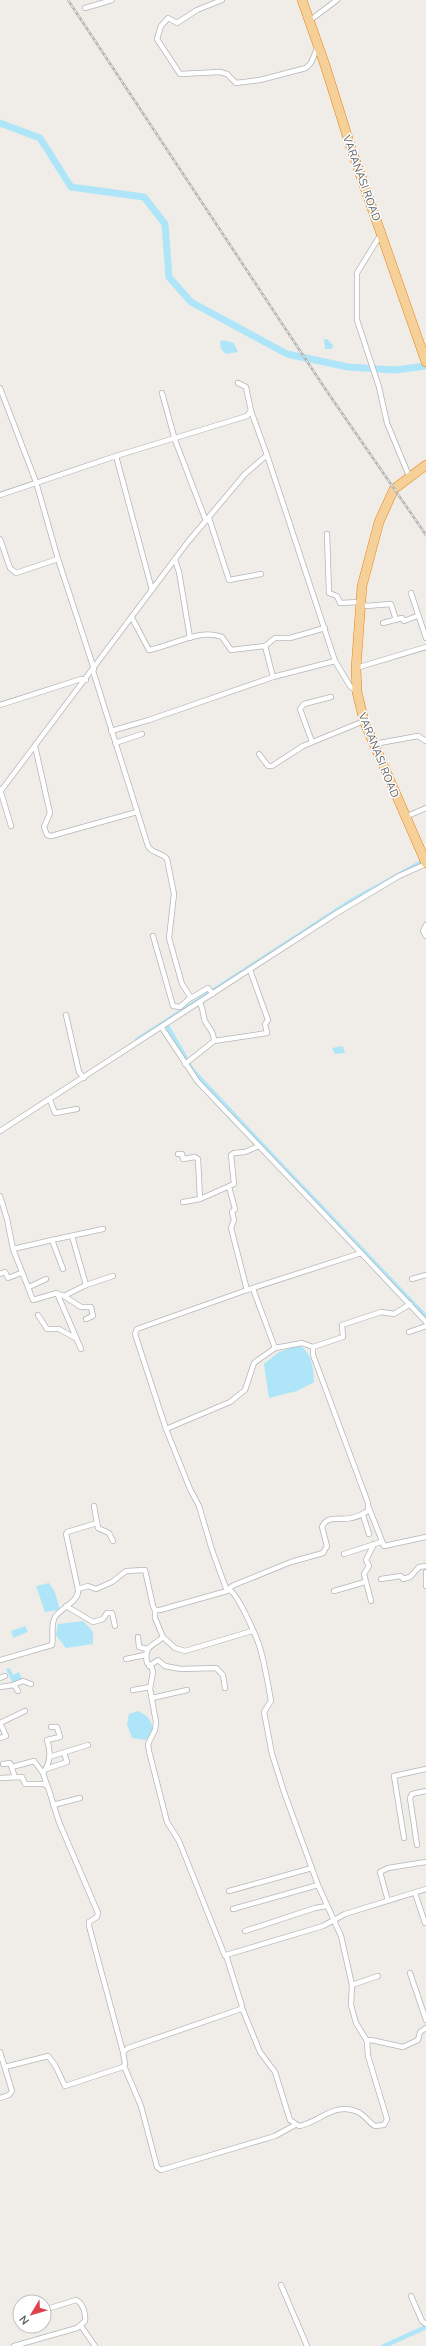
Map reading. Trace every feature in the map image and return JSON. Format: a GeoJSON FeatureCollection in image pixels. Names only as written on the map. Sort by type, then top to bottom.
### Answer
{"type":"FeatureCollection","features":[{"type":"Feature","properties":{"kind":"highway","name":"VARANASI ROAD"},"geometry":{"type":"LineString","coordinates":[[302,0],[318,44],[351,148],[425,359]]}},
{"type":"Feature","properties":{"kind":"highway","name":"VARANASI ROAD"},"geometry":{"type":"LineString","coordinates":[[425,861],[364,721],[357,692],[356,668],[360,602],[366,570],[377,528],[388,499],[394,488],[426,465]]}},
{"type":"Feature","properties":{"kind":"street"},"geometry":{"type":"LineString","coordinates":[[85,8],[112,0]]}},
{"type":"Feature","properties":{"kind":"street"},"geometry":{"type":"LineString","coordinates":[[222,0],[197,10],[177,23],[168,18],[163,23],[157,39],[180,74],[220,72],[227,74],[236,82],[260,80],[306,68],[311,62],[318,44]]}},
{"type":"Feature","properties":{"kind":"street"},"geometry":{"type":"LineString","coordinates":[[309,21],[337,0]]}},
{"type":"Feature","properties":{"kind":"street"},"geometry":{"type":"LineString","coordinates":[[382,233],[360,267],[356,277],[357,320],[379,387],[388,422],[409,476]]}},
{"type":"Feature","properties":{"kind":"street"},"geometry":{"type":"LineString","coordinates":[[238,383],[246,387],[251,411],[335,661],[350,686],[357,692]]}},
{"type":"Feature","properties":{"kind":"street"},"geometry":{"type":"LineString","coordinates":[[0,388],[36,482],[58,559],[148,846],[152,851],[164,855],[167,859],[174,894],[170,912],[169,938],[182,984],[190,998]]}},
{"type":"Feature","properties":{"kind":"street"},"geometry":{"type":"LineString","coordinates":[[162,393],[175,440],[208,520],[229,580],[261,574]]}},
{"type":"Feature","properties":{"kind":"street"},"geometry":{"type":"LineString","coordinates":[[0,494],[116,456],[175,440],[247,416],[251,411]]}},
{"type":"Feature","properties":{"kind":"street"},"geometry":{"type":"LineString","coordinates":[[11,826],[0,791],[94,670],[175,560],[246,474],[267,455]]}},
{"type":"Feature","properties":{"kind":"street"},"geometry":{"type":"LineString","coordinates":[[116,456],[152,590]]}},
{"type":"Feature","properties":{"kind":"street"},"geometry":{"type":"LineString","coordinates":[[327,534],[329,593],[337,596],[340,603],[360,602],[366,606],[392,604],[396,620]]}},
{"type":"Feature","properties":{"kind":"street"},"geometry":{"type":"LineString","coordinates":[[0,539],[10,568],[16,573],[58,559]]}},
{"type":"Feature","properties":{"kind":"street"},"geometry":{"type":"LineString","coordinates":[[175,560],[179,572],[190,638]]}},
{"type":"Feature","properties":{"kind":"street"},"geometry":{"type":"LineString","coordinates":[[411,593],[417,616],[426,638]]}},
{"type":"Feature","properties":{"kind":"street"},"geometry":{"type":"LineString","coordinates":[[383,623],[402,618],[404,621],[417,616]]}},
{"type":"Feature","properties":{"kind":"street"},"geometry":{"type":"LineString","coordinates":[[132,618],[150,650],[190,638],[220,636],[224,638],[231,650],[265,646],[275,638],[290,638],[325,628]]}},
{"type":"Feature","properties":{"kind":"street"},"geometry":{"type":"LineString","coordinates":[[265,646],[273,677]]}},
{"type":"Feature","properties":{"kind":"street"},"geometry":{"type":"LineString","coordinates":[[356,668],[426,647]]}},
{"type":"Feature","properties":{"kind":"street"},"geometry":{"type":"LineString","coordinates":[[111,731],[149,720],[273,677],[335,661]]}},
{"type":"Feature","properties":{"kind":"street"},"geometry":{"type":"LineString","coordinates":[[0,705],[81,679],[86,680]]}},
{"type":"Feature","properties":{"kind":"street"},"geometry":{"type":"LineString","coordinates":[[312,742],[300,709],[304,704],[331,697]]}},
{"type":"Feature","properties":{"kind":"street"},"geometry":{"type":"LineString","coordinates":[[259,754],[268,766],[272,766],[312,742],[364,721]]}},
{"type":"Feature","properties":{"kind":"street"},"geometry":{"type":"LineString","coordinates":[[115,743],[142,734]]}},
{"type":"Feature","properties":{"kind":"street"},"geometry":{"type":"LineString","coordinates":[[373,744],[418,736],[426,741]]}},
{"type":"Feature","properties":{"kind":"street"},"geometry":{"type":"LineString","coordinates":[[35,746],[50,813],[44,827],[47,835],[51,836],[138,812]]}},
{"type":"Feature","properties":{"kind":"street"},"geometry":{"type":"LineString","coordinates":[[405,817],[426,808]]}},
{"type":"Feature","properties":{"kind":"street"},"geometry":{"type":"LineString","coordinates":[[0,1123],[2,1130],[200,1003],[212,992],[425,861]]}},
{"type":"Feature","properties":{"kind":"street"},"geometry":{"type":"LineString","coordinates":[[426,925],[423,931],[426,936]]}},
{"type":"Feature","properties":{"kind":"street"},"geometry":{"type":"LineString","coordinates":[[153,936],[174,1006],[180,1007],[190,998],[212,992]]}},
{"type":"Feature","properties":{"kind":"street"},"geometry":{"type":"LineString","coordinates":[[188,1063],[214,1041],[267,1033],[265,1024],[268,1020],[250,970]]}},
{"type":"Feature","properties":{"kind":"street"},"geometry":{"type":"LineString","coordinates":[[200,1003],[204,1010],[204,1020],[214,1032],[214,1041]]}},
{"type":"Feature","properties":{"kind":"street"},"geometry":{"type":"LineString","coordinates":[[66,1015],[79,1072],[83,1077]]}},
{"type":"Feature","properties":{"kind":"street"},"geometry":{"type":"LineString","coordinates":[[165,1025],[198,1082],[426,1322]]}},
{"type":"Feature","properties":{"kind":"street"},"geometry":{"type":"LineString","coordinates":[[50,1100],[55,1113],[77,1109]]}},
{"type":"Feature","properties":{"kind":"street"},"geometry":{"type":"LineString","coordinates":[[183,1202],[200,1199],[229,1187],[235,1182],[231,1155],[234,1152],[245,1152],[259,1146]]}},
{"type":"Feature","properties":{"kind":"street"},"geometry":{"type":"LineString","coordinates":[[178,1154],[182,1154],[183,1159],[195,1157],[198,1160],[200,1199]]}},
{"type":"Feature","properties":{"kind":"street"},"geometry":{"type":"LineString","coordinates":[[229,1187],[235,1209],[232,1212],[234,1220],[231,1228],[247,1290]]}},
{"type":"Feature","properties":{"kind":"street"},"geometry":{"type":"LineString","coordinates":[[0,1196],[7,1219],[12,1249],[21,1273],[29,1287],[33,1300],[55,1292],[81,1307],[91,1307],[93,1316],[86,1319]]}},
{"type":"Feature","properties":{"kind":"street"},"geometry":{"type":"LineString","coordinates":[[12,1249],[103,1228]]}},
{"type":"Feature","properties":{"kind":"street"},"geometry":{"type":"LineString","coordinates":[[72,1236],[86,1285]]}},
{"type":"Feature","properties":{"kind":"street"},"geometry":{"type":"LineString","coordinates":[[52,1240],[63,1269]]}},
{"type":"Feature","properties":{"kind":"street"},"geometry":{"type":"LineString","coordinates":[[163,1637],[147,1649],[146,1655],[153,1675],[150,1687],[156,1727],[148,1747],[166,1819],[179,1841],[225,1956],[242,2008],[260,2052],[275,2072],[290,2120],[295,2125],[302,2126],[327,2112],[350,2110],[361,2114],[375,2126],[384,2125],[387,2119],[368,2056],[367,2041],[356,2023],[351,2005],[352,1985],[343,1942],[318,1885],[272,1754],[264,1712],[265,1708],[270,1703],[270,1698],[261,1649],[242,1606],[233,1591],[228,1589],[221,1577],[199,1506],[190,1489],[166,1428],[135,1334],[136,1331],[247,1290],[362,1253]]}},
{"type":"Feature","properties":{"kind":"street"},"geometry":{"type":"LineString","coordinates":[[0,1274],[5,1272],[8,1278],[21,1273]]}},
{"type":"Feature","properties":{"kind":"street"},"geometry":{"type":"LineString","coordinates":[[412,1279],[426,1275]]}},
{"type":"Feature","properties":{"kind":"street"},"geometry":{"type":"LineString","coordinates":[[64,1296],[86,1285],[113,1276]]}},
{"type":"Feature","properties":{"kind":"street"},"geometry":{"type":"LineString","coordinates":[[29,1287],[46,1279]]}},
{"type":"Feature","properties":{"kind":"street"},"geometry":{"type":"LineString","coordinates":[[253,1289],[275,1348]]}},
{"type":"Feature","properties":{"kind":"street"},"geometry":{"type":"LineString","coordinates":[[58,1294],[81,1349]]}},
{"type":"Feature","properties":{"kind":"street"},"geometry":{"type":"LineString","coordinates":[[166,1428],[230,1402],[245,1390],[254,1363],[275,1348],[302,1343],[313,1347],[343,1336],[342,1325],[380,1312],[394,1314],[410,1304]]}},
{"type":"Feature","properties":{"kind":"street"},"geometry":{"type":"LineString","coordinates":[[38,1315],[46,1329],[59,1329],[77,1339]]}},
{"type":"Feature","properties":{"kind":"street"},"geometry":{"type":"LineString","coordinates":[[409,1332],[426,1326]]}},
{"type":"Feature","properties":{"kind":"street"},"geometry":{"type":"LineString","coordinates":[[313,1347],[313,1355],[381,1542],[384,1546],[389,1547],[426,1537]]}},
{"type":"Feature","properties":{"kind":"street"},"geometry":{"type":"LineString","coordinates":[[94,1506],[99,1530],[109,1533],[113,1541]]}},
{"type":"Feature","properties":{"kind":"street"},"geometry":{"type":"LineString","coordinates":[[155,1610],[208,1598],[228,1589],[234,1584],[291,1562],[323,1552],[327,1546],[322,1527],[324,1523],[335,1518],[348,1519],[363,1515],[368,1511],[369,1507]]}},
{"type":"Feature","properties":{"kind":"street"},"geometry":{"type":"LineString","coordinates":[[363,1515],[370,1534]]}},
{"type":"Feature","properties":{"kind":"street"},"geometry":{"type":"LineString","coordinates":[[0,1660],[52,1645],[54,1620],[78,1595],[66,1534],[67,1532],[97,1523]]}},
{"type":"Feature","properties":{"kind":"street"},"geometry":{"type":"LineString","coordinates":[[344,1554],[381,1542]]}},
{"type":"Feature","properties":{"kind":"street"},"geometry":{"type":"LineString","coordinates":[[371,1601],[365,1582],[365,1570],[369,1566],[366,1560],[374,1544]]}},
{"type":"Feature","properties":{"kind":"street"},"geometry":{"type":"LineString","coordinates":[[381,1579],[401,1576],[403,1579],[410,1577],[419,1567],[426,1566]]}},
{"type":"Feature","properties":{"kind":"street"},"geometry":{"type":"LineString","coordinates":[[78,1589],[88,1586],[96,1589],[112,1582],[126,1570],[145,1570],[155,1610],[155,1618],[163,1637],[175,1648],[185,1651],[252,1631]]}},
{"type":"Feature","properties":{"kind":"street"},"geometry":{"type":"LineString","coordinates":[[426,1572],[426,1586]]}},
{"type":"Feature","properties":{"kind":"street"},"geometry":{"type":"LineString","coordinates":[[334,1591],[365,1582]]}},
{"type":"Feature","properties":{"kind":"street"},"geometry":{"type":"LineString","coordinates":[[66,1606],[93,1622],[103,1619],[107,1613],[112,1613],[115,1626]]}},
{"type":"Feature","properties":{"kind":"street"},"geometry":{"type":"LineString","coordinates":[[138,1637],[138,1646],[147,1649]]}},
{"type":"Feature","properties":{"kind":"street"},"geometry":{"type":"LineString","coordinates":[[126,1660],[146,1655]]}},
{"type":"Feature","properties":{"kind":"street"},"geometry":{"type":"LineString","coordinates":[[149,1666],[158,1660],[164,1666],[181,1669],[216,1668],[224,1675],[225,1688]]}},
{"type":"Feature","properties":{"kind":"street"},"geometry":{"type":"LineString","coordinates":[[0,1687],[13,1685],[23,1681],[31,1684]]}},
{"type":"Feature","properties":{"kind":"street"},"geometry":{"type":"LineString","coordinates":[[13,1685],[18,1691]]}},
{"type":"Feature","properties":{"kind":"street"},"geometry":{"type":"LineString","coordinates":[[133,1690],[150,1687]]}},
{"type":"Feature","properties":{"kind":"street"},"geometry":{"type":"LineString","coordinates":[[152,1698],[187,1690]]}},
{"type":"Feature","properties":{"kind":"street"},"geometry":{"type":"LineString","coordinates":[[0,1738],[6,1736],[0,1723],[25,1711]]}},
{"type":"Feature","properties":{"kind":"street"},"geometry":{"type":"LineString","coordinates":[[43,1773],[51,1750],[47,1740],[60,1737],[57,1727],[51,1727]]}},
{"type":"Feature","properties":{"kind":"street"},"geometry":{"type":"LineString","coordinates":[[49,1757],[88,1744]]}},
{"type":"Feature","properties":{"kind":"street"},"geometry":{"type":"LineString","coordinates":[[46,1768],[67,1762],[64,1753]]}},
{"type":"Feature","properties":{"kind":"street"},"geometry":{"type":"LineString","coordinates":[[12,1768],[34,1761],[43,1773],[53,1805],[98,1913],[97,1917],[89,1922],[89,1926],[123,2052],[124,2066],[141,2106],[157,2167],[161,2170],[276,2136],[295,2125]]}},
{"type":"Feature","properties":{"kind":"street"},"geometry":{"type":"LineString","coordinates":[[3,1764],[10,1763],[15,1777]]}},
{"type":"Feature","properties":{"kind":"street"},"geometry":{"type":"LineString","coordinates":[[404,1838],[394,1776],[426,1769]]}},
{"type":"Feature","properties":{"kind":"street"},"geometry":{"type":"LineString","coordinates":[[0,1778],[22,1777],[25,1784],[47,1785]]}},
{"type":"Feature","properties":{"kind":"street"},"geometry":{"type":"LineString","coordinates":[[417,1845],[410,1798],[412,1794],[426,1791]]}},
{"type":"Feature","properties":{"kind":"street"},"geometry":{"type":"LineString","coordinates":[[53,1805],[80,1798]]}},
{"type":"Feature","properties":{"kind":"street"},"geometry":{"type":"LineString","coordinates":[[388,1901],[380,1872],[388,1868],[426,1862]]}},
{"type":"Feature","properties":{"kind":"street"},"geometry":{"type":"LineString","coordinates":[[229,1891],[312,1868]]}},
{"type":"Feature","properties":{"kind":"street"},"geometry":{"type":"LineString","coordinates":[[233,1909],[318,1885]]}},
{"type":"Feature","properties":{"kind":"street"},"geometry":{"type":"LineString","coordinates":[[225,1956],[335,1922],[345,1914],[426,1889]]}},
{"type":"Feature","properties":{"kind":"street"},"geometry":{"type":"LineString","coordinates":[[415,1892],[425,1923]]}},
{"type":"Feature","properties":{"kind":"street"},"geometry":{"type":"LineString","coordinates":[[245,1931],[315,1908],[327,1906]]}},
{"type":"Feature","properties":{"kind":"street"},"geometry":{"type":"LineString","coordinates":[[410,1973],[426,2020]]}},
{"type":"Feature","properties":{"kind":"street"},"geometry":{"type":"LineString","coordinates":[[352,1985],[378,1976]]}},
{"type":"Feature","properties":{"kind":"street"},"geometry":{"type":"LineString","coordinates":[[123,2052],[153,2038],[242,2008]]}},
{"type":"Feature","properties":{"kind":"street"},"geometry":{"type":"LineString","coordinates":[[367,2041],[371,2040],[403,2047],[418,2040],[420,2032],[426,2028]]}},
{"type":"Feature","properties":{"kind":"street"},"geometry":{"type":"LineString","coordinates":[[0,2052],[12,2092],[0,2098]]}},
{"type":"Feature","properties":{"kind":"street"},"geometry":{"type":"LineString","coordinates":[[5,2067],[48,2056],[55,2064],[65,2086],[124,2066]]}},
{"type":"Feature","properties":{"kind":"street"},"geometry":{"type":"LineString","coordinates":[[281,2285],[307,2346]]}},
{"type":"Feature","properties":{"kind":"street"},"geometry":{"type":"LineString","coordinates":[[412,2296],[422,2321],[426,2324]]}},
{"type":"Feature","properties":{"kind":"street"},"geometry":{"type":"LineString","coordinates":[[14,2346],[81,2326],[86,2317],[79,2300],[52,2308]]}},
{"type":"Feature","properties":{"kind":"street"},"geometry":{"type":"LineString","coordinates":[[81,2326],[95,2346]]}},
{"type":"Feature","properties":{"kind":"water"},"geometry":{"type":"Polygon","coordinates":[[[324,339],[327,339],[333,345],[332,349],[325,349],[324,339]]]}},
{"type":"Feature","properties":{"kind":"water"},"geometry":{"type":"Polygon","coordinates":[[[223,340],[234,343],[238,352],[226,354],[221,349],[220,342],[223,340]]]}},
{"type":"Feature","properties":{"kind":"water"},"geometry":{"type":"Polygon","coordinates":[[[343,1046],[345,1053],[335,1054],[332,1048],[343,1046]]]}},
{"type":"Feature","properties":{"kind":"water"},"geometry":{"type":"Polygon","coordinates":[[[299,1345],[307,1352],[309,1356],[314,1382],[297,1391],[269,1398],[264,1364],[279,1352],[299,1345]]]}},
{"type":"Feature","properties":{"kind":"water"},"geometry":{"type":"Polygon","coordinates":[[[49,1583],[55,1592],[60,1610],[45,1612],[36,1586],[49,1583]]]}},
{"type":"Feature","properties":{"kind":"water"},"geometry":{"type":"Polygon","coordinates":[[[83,1621],[93,1632],[93,1644],[66,1648],[56,1635],[58,1624],[83,1621]]]}},
{"type":"Feature","properties":{"kind":"water"},"geometry":{"type":"Polygon","coordinates":[[[25,1626],[28,1632],[13,1638],[11,1631],[25,1626]]]}},
{"type":"Feature","properties":{"kind":"water"},"geometry":{"type":"Polygon","coordinates":[[[10,1668],[13,1675],[19,1672],[23,1681],[13,1684],[6,1669],[10,1668]]]}},
{"type":"Feature","properties":{"kind":"water"},"geometry":{"type":"Polygon","coordinates":[[[138,1711],[148,1717],[152,1726],[153,1734],[145,1740],[132,1738],[127,1724],[129,1714],[138,1711]]]}},
{"type":"Feature","properties":{"kind":"waterway"},"geometry":{"type":"LineString","coordinates":[[0,123],[40,138],[71,187],[144,197],[165,224],[169,277],[191,302],[287,354],[348,367],[395,370],[426,366]]}},
{"type":"Feature","properties":{"kind":"waterway"},"geometry":{"type":"LineString","coordinates":[[137,1040],[353,900],[422,862]]}},
{"type":"Feature","properties":{"kind":"waterway"},"geometry":{"type":"LineString","coordinates":[[165,1022],[193,1071],[283,1167]]}},
{"type":"Feature","properties":{"kind":"waterway"},"geometry":{"type":"LineString","coordinates":[[286,1170],[426,1317]]}},
{"type":"Feature","properties":{"kind":"waterway"},"geometry":{"type":"LineString","coordinates":[[384,2346],[426,2327]]}},
{"type":"Feature","properties":{"kind":"railway"},"geometry":{"type":"LineString","coordinates":[[68,0],[326,390],[426,535]]}}]}
